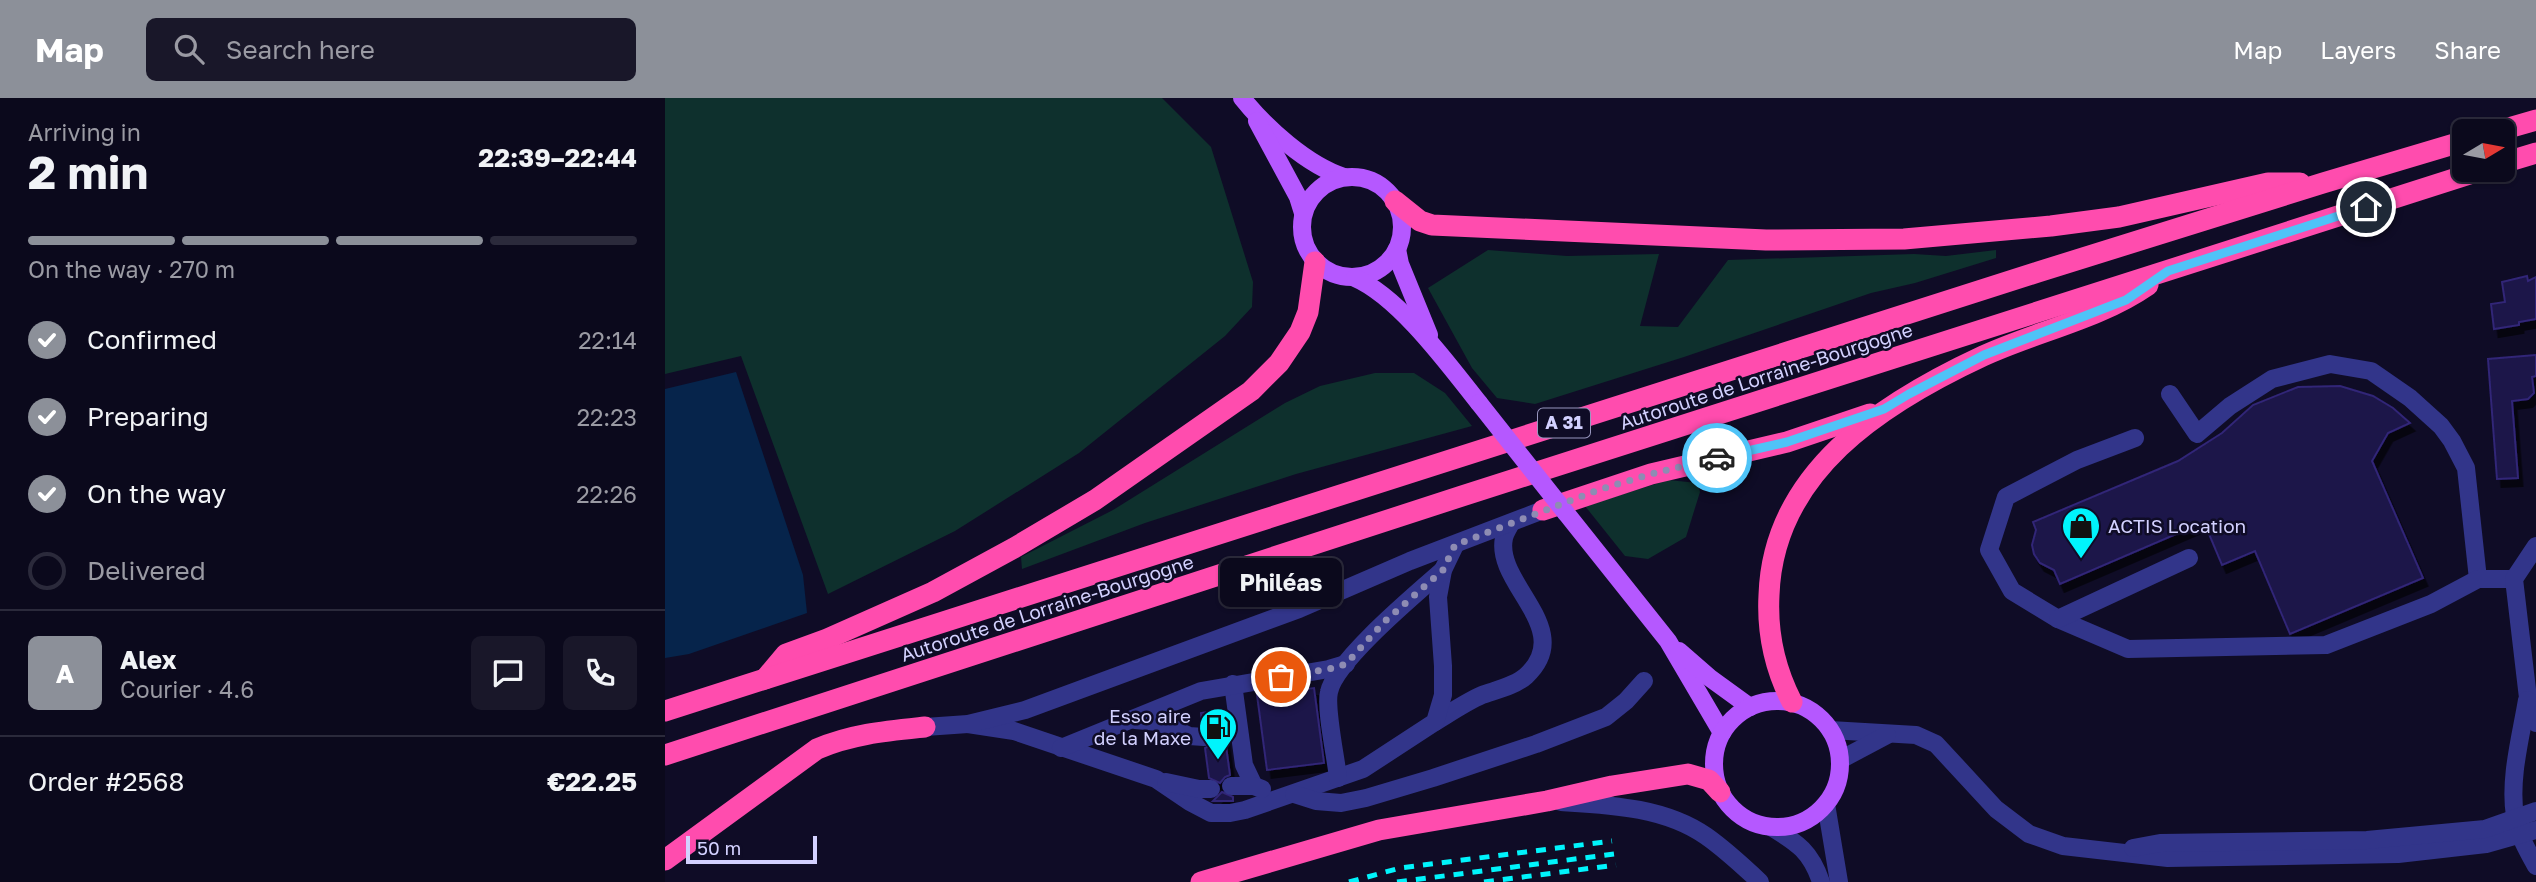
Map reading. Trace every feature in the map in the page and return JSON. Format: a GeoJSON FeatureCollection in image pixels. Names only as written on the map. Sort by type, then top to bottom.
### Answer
{"type":"FeatureCollection","features":[{"type":"Feature","properties":{"kind":"highway"},"geometry":{"type":"LineString","coordinates":[[2515,126],[2536,120]]}},
{"type":"Feature","properties":{"kind":"highway","name":"Autoroute de Lorraine-Bourgogne"},"geometry":{"type":"LineString","coordinates":[[665,711],[2323,183],[2452,145]]}},
{"type":"Feature","properties":{"kind":"highway"},"geometry":{"type":"LineString","coordinates":[[2515,159],[2536,153]]}},
{"type":"Feature","properties":{"kind":"highway","name":"Autoroute de Lorraine-Bourgogne"},"geometry":{"type":"LineString","coordinates":[[665,755],[1462,496],[2452,180]]}},
{"type":"Feature","properties":{"kind":"highway"},"geometry":{"type":"LineString","coordinates":[[1395,201],[1420,221],[1432,225],[1766,240],[1904,239],[2119,217],[2268,183],[2323,183]]}},
{"type":"Feature","properties":{"kind":"highway"},"geometry":{"type":"LineString","coordinates":[[765,679],[786,654],[827,639],[933,592],[1095,500],[1251,391],[1285,355],[1300,332],[1308,312],[1315,262]]}},
{"type":"Feature","properties":{"kind":"highway"},"geometry":{"type":"LineString","coordinates":[[1792,702],[1784,687],[1773,650],[1768,615],[1773,554],[1783,522],[1828,458],[1884,409],[1909,394],[1984,355],[2126,300],[2168,271]]}},
{"type":"Feature","properties":{"kind":"highway"},"geometry":{"type":"LineString","coordinates":[[1543,510],[1651,474],[1787,442],[1884,409]]}},
{"type":"Feature","properties":{"kind":"highway"},"geometry":{"type":"LineString","coordinates":[[665,860],[817,749],[842,738],[869,732],[925,727]]}},
{"type":"Feature","properties":{"kind":"highway"},"geometry":{"type":"LineString","coordinates":[[1201,882],[1334,841],[1380,830],[1546,801],[1612,786],[1679,775],[1709,780],[1720,792]]}},
{"type":"Feature","properties":{"kind":"main road"},"geometry":{"type":"LineString","coordinates":[[1246,103],[1302,154],[1325,171],[1344,177]]}},
{"type":"Feature","properties":{"kind":"main road"},"geometry":{"type":"LineString","coordinates":[[1246,103],[1298,197],[1303,213]]}},
{"type":"Feature","properties":{"kind":"main road"},"geometry":{"type":"LineString","coordinates":[[1433,344],[1400,264],[1397,249],[1401,225],[1395,201],[1373,181],[1359,177],[1330,181],[1318,189],[1303,213],[1301,230],[1305,247],[1315,262],[1334,274],[1374,285],[1433,344],[1668,641],[1722,733]]}},
{"type":"Feature","properties":{"kind":"main road"},"geometry":{"type":"LineString","coordinates":[[1355,278],[1372,273],[1387,263],[1397,249]]}},
{"type":"Feature","properties":{"kind":"main road"},"geometry":{"type":"LineString","coordinates":[[1668,641],[1710,678],[1750,707]]}},
{"type":"Feature","properties":{"kind":"main road"},"geometry":{"type":"LineString","coordinates":[[1763,702],[1792,702],[1807,708],[1830,730],[1837,744],[1840,760],[1836,783],[1825,804],[1801,822],[1772,827],[1742,816],[1720,792],[1715,772],[1715,752],[1722,733],[1734,718],[1750,707],[1763,702]]}},
{"type":"Feature","properties":{"kind":"street"},"geometry":{"type":"LineString","coordinates":[[2170,394],[2197,434],[2230,406],[2271,379],[2330,364],[2371,371],[2410,398],[2441,426],[2466,468],[2478,579]]}},
{"type":"Feature","properties":{"kind":"street"},"geometry":{"type":"LineString","coordinates":[[2135,438],[2077,460],[2006,497],[1989,551],[2013,591],[2058,619],[2129,649],[2326,645],[2431,604],[2478,579],[2514,579]]}},
{"type":"Feature","properties":{"kind":"street"},"geometry":{"type":"LineString","coordinates":[[925,727],[968,724],[1025,710],[1299,609],[1397,566],[1543,510]]}},
{"type":"Feature","properties":{"kind":"street"},"geometry":{"type":"LineString","coordinates":[[1156,779],[1190,803],[1211,813],[1245,810],[1363,769],[1479,697],[1524,678],[1536,665],[1542,650],[1541,631],[1535,614],[1511,571],[1504,550],[1504,537],[1511,523]]}},
{"type":"Feature","properties":{"kind":"street"},"geometry":{"type":"LineString","coordinates":[[1435,722],[1443,695],[1438,597],[1443,570],[1455,545]]}},
{"type":"Feature","properties":{"kind":"street"},"geometry":{"type":"LineString","coordinates":[[2536,546],[2514,579],[2528,629],[2528,698],[2515,784],[2524,828],[2536,866]]}},
{"type":"Feature","properties":{"kind":"street"},"geometry":{"type":"LineString","coordinates":[[2058,619],[2189,558]]}},
{"type":"Feature","properties":{"kind":"street"},"geometry":{"type":"LineString","coordinates":[[1338,778],[1328,695],[1332,680],[1384,622],[1443,570]]}},
{"type":"Feature","properties":{"kind":"street"},"geometry":{"type":"LineString","coordinates":[[1061,748],[1201,691],[1346,664]]}},
{"type":"Feature","properties":{"kind":"street"},"geometry":{"type":"LineString","coordinates":[[1231,786],[1254,786],[1316,801],[1342,803],[1366,798],[1536,744],[1606,717],[1626,701],[1644,681]]}},
{"type":"Feature","properties":{"kind":"street"},"geometry":{"type":"LineString","coordinates":[[1233,684],[1232,733],[1254,786]]}},
{"type":"Feature","properties":{"kind":"street"},"geometry":{"type":"LineString","coordinates":[[2528,698],[2536,723]]}},
{"type":"Feature","properties":{"kind":"street"},"geometry":{"type":"LineString","coordinates":[[1132,719],[1159,722],[1189,736],[1204,737]]}},
{"type":"Feature","properties":{"kind":"street"},"geometry":{"type":"LineString","coordinates":[[968,724],[1014,731],[1156,779],[1199,789],[1211,789]]}},
{"type":"Feature","properties":{"kind":"street"},"geometry":{"type":"LineString","coordinates":[[1830,730],[1916,735],[1935,744],[1996,809],[2029,834],[2063,846],[2113,852],[2168,858],[2397,854],[2486,844],[2524,828],[2536,811]]}},
{"type":"Feature","properties":{"kind":"street"},"geometry":{"type":"LineString","coordinates":[[1840,760],[1891,733]]}},
{"type":"Feature","properties":{"kind":"street"},"geometry":{"type":"LineString","coordinates":[[1546,801],[1622,806],[1674,819],[1713,841],[1760,882]]}},
{"type":"Feature","properties":{"kind":"street"},"geometry":{"type":"LineString","coordinates":[[1825,804],[1839,882]]}},
{"type":"Feature","properties":{"kind":"street"},"geometry":{"type":"LineString","coordinates":[[1772,827],[1799,844],[1814,862],[1822,882]]}},
{"type":"Feature","properties":{"kind":"green space"},"geometry":{"type":"Polygon","coordinates":[[[665,98],[1162,98],[1211,147],[1253,282],[1252,307],[1225,336],[1079,453],[955,531],[828,594],[741,356],[665,374],[665,98]]]}},
{"type":"Feature","properties":{"kind":"green space"},"geometry":{"type":"Polygon","coordinates":[[[1488,250],[1567,256],[1659,254],[1640,326],[1678,327],[1728,260],[1914,254],[1946,256],[1996,250],[1996,258],[1915,283],[1871,293],[1684,357],[1535,404],[1497,398],[1472,368],[1428,288],[1488,250]]]}},
{"type":"Feature","properties":{"kind":"green space"},"geometry":{"type":"Polygon","coordinates":[[[1375,373],[1414,373],[1445,393],[1472,426],[1296,474],[1145,523],[1022,569],[1021,557],[1113,510],[1285,403],[1320,386],[1375,373]]]}},
{"type":"Feature","properties":{"kind":"green space"},"geometry":{"type":"Polygon","coordinates":[[[1668,480],[1698,483],[1700,492],[1686,537],[1648,559],[1625,556],[1585,506],[1668,480]]]}},
{"type":"Feature","properties":{"kind":"water"},"geometry":{"type":"Polygon","coordinates":[[[736,372],[803,575],[807,613],[689,654],[665,658],[665,389],[736,372]]]}},
{"type":"Feature","properties":{"kind":"building"},"geometry":{"type":"Polygon","coordinates":[[[2527,276],[2528,281],[2536,277],[2536,319],[2494,329],[2491,304],[2505,302],[2502,282],[2527,276]]]}},
{"type":"Feature","properties":{"kind":"building"},"geometry":{"type":"Polygon","coordinates":[[[2536,355],[2536,376],[2532,377],[2534,393],[2528,399],[2512,401],[2518,478],[2497,479],[2488,359],[2536,355]]]}},
{"type":"Feature","properties":{"kind":"building"},"geometry":{"type":"Polygon","coordinates":[[[2340,386],[2373,396],[2410,423],[2388,433],[2372,461],[2423,578],[2290,634],[2255,551],[2222,565],[2204,522],[2060,584],[2054,570],[2040,563],[2034,554],[2032,545],[2036,530],[2033,522],[2178,461],[2222,433],[2253,405],[2298,387],[2340,386]]]}},
{"type":"Feature","properties":{"kind":"building"},"geometry":{"type":"Polygon","coordinates":[[[1314,688],[1324,763],[1267,770],[1257,695],[1314,688]]]}},
{"type":"Feature","properties":{"kind":"building","name":"Esso aire de la Maxe"},"geometry":{"type":"Polygon","coordinates":[[[1221,710],[1230,775],[1220,783],[1209,778],[1205,748],[1213,744],[1215,737],[1211,728],[1202,725],[1201,713],[1221,710]]]}},
{"type":"Feature","properties":{"kind":"building"},"geometry":{"type":"Polygon","coordinates":[[[1222,792],[1233,797],[1233,801],[1213,801],[1222,792]]]}},
{"type":"Feature","properties":{"kind":"tunnel"},"geometry":{"type":"LineString","coordinates":[[1204,737],[1224,734]]}},
{"type":"Feature","properties":{"kind":"railway"},"geometry":{"type":"LineString","coordinates":[[1349,882],[1400,868],[1612,841]]}},
{"type":"Feature","properties":{"kind":"railway"},"geometry":{"type":"LineString","coordinates":[[1397,882],[1614,854]]}},
{"type":"Feature","properties":{"kind":"railway"},"geometry":{"type":"LineString","coordinates":[[1484,882],[1616,865]]}},
{"type":"Feature","properties":{"kind":"way so far"},"geometry":{"type":"LineString","coordinates":[[1281,677],[1346,664],[1384,622],[1443,570],[1455,545],[1598,490],[1717,458]]}},
{"type":"Feature","properties":{"kind":"place","name":"ACTIS Location"},"geometry":{"type":"Point","coordinates":[2081,560]}},
{"type":"Feature","properties":{"kind":"place","name":"Philéas"},"geometry":{"type":"Point","coordinates":[1281,677]}},
{"type":"Feature","properties":{"kind":"place","name":"Esso aire de la Maxe"},"geometry":{"type":"Point","coordinates":[1218,761]}},
{"type":"Feature","properties":{"kind":"route"},"geometry":{"type":"LineString","coordinates":[[1717,458],[1787,442],[1884,409],[1984,355],[2126,300],[2168,271],[2366,207]]}}]}
